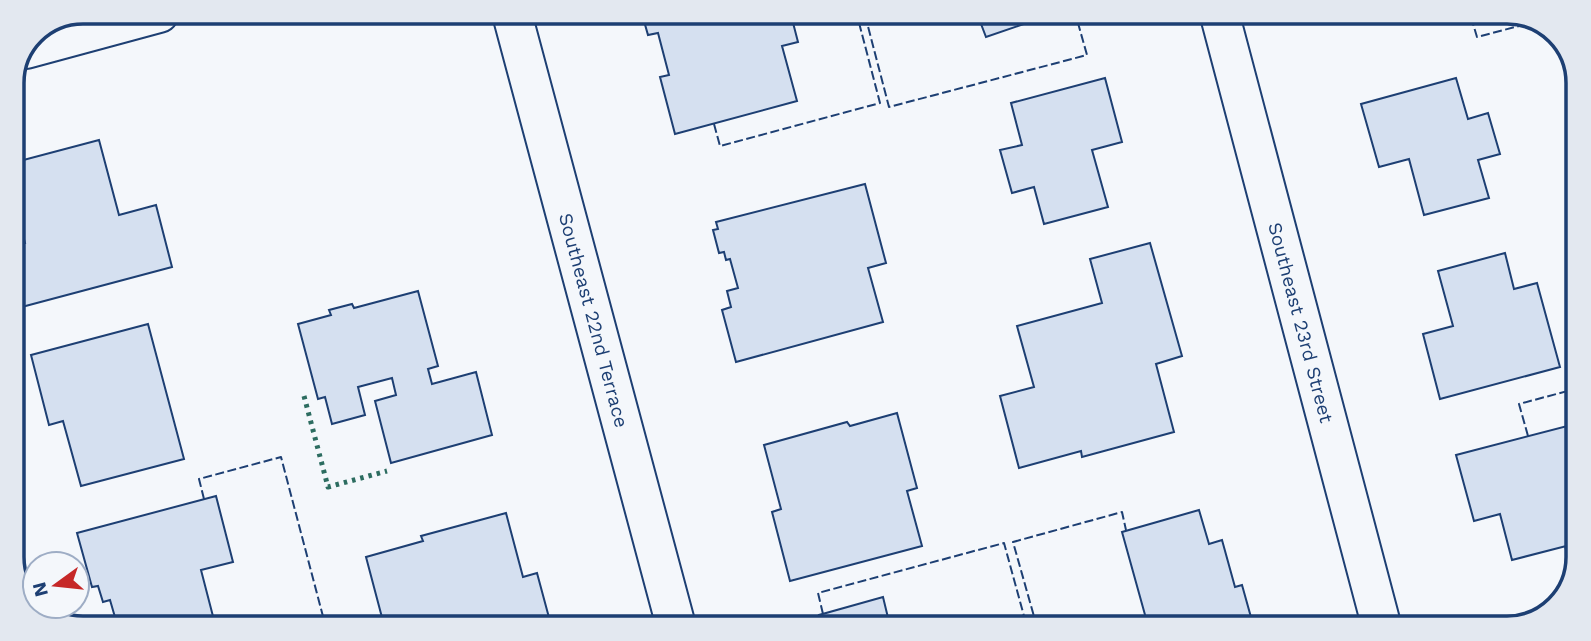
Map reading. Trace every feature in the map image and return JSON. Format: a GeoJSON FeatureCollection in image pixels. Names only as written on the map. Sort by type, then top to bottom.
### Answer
{"type":"FeatureCollection","features":[{"type":"Feature","properties":{"kind":"street"},"geometry":{"type":"LineString","coordinates":[[39,45],[114,24]]}},
{"type":"Feature","properties":{"kind":"street","name":"Southeast 22nd Terrace"},"geometry":{"type":"LineString","coordinates":[[515,24],[673,616]]}},
{"type":"Feature","properties":{"kind":"street","name":"Southeast 23rd Street"},"geometry":{"type":"LineString","coordinates":[[1222,24],[1378,616]]}},
{"type":"Feature","properties":{"kind":"building"},"geometry":{"type":"Polygon","coordinates":[[[645,24],[793,24],[798,42],[782,46],[797,101],[675,134],[660,77],[669,75],[658,33],[648,35],[645,24]]]}},
{"type":"Feature","properties":{"kind":"building"},"geometry":{"type":"Polygon","coordinates":[[[981,24],[1024,24],[986,37],[981,24]]]}},
{"type":"Feature","properties":{"kind":"building"},"geometry":{"type":"Polygon","coordinates":[[[1105,78],[1122,142],[1092,150],[1108,207],[1044,224],[1034,187],[1012,193],[1000,150],[1022,145],[1011,103],[1105,78]]]}},
{"type":"Feature","properties":{"kind":"building"},"geometry":{"type":"Polygon","coordinates":[[[1456,78],[1468,119],[1488,113],[1500,154],[1478,160],[1489,198],[1424,215],[1409,159],[1379,167],[1361,104],[1456,78]]]}},
{"type":"Feature","properties":{"kind":"building"},"geometry":{"type":"Polygon","coordinates":[[[99,140],[119,215],[156,205],[172,267],[24,306],[24,160],[99,140]]]}},
{"type":"Feature","properties":{"kind":"building"},"geometry":{"type":"Polygon","coordinates":[[[865,184],[886,263],[868,268],[883,322],[736,362],[722,310],[731,307],[727,291],[738,288],[730,259],[726,260],[724,252],[719,253],[713,230],[718,229],[716,222],[865,184]]]}},
{"type":"Feature","properties":{"kind":"building"},"geometry":{"type":"Polygon","coordinates":[[[1150,243],[1182,356],[1156,364],[1174,432],[1082,457],[1081,451],[1019,468],[1000,396],[1034,387],[1017,326],[1102,303],[1090,259],[1150,243]]]}},
{"type":"Feature","properties":{"kind":"building"},"geometry":{"type":"Polygon","coordinates":[[[1505,253],[1514,289],[1537,283],[1560,367],[1440,399],[1423,334],[1453,326],[1438,271],[1505,253]]]}},
{"type":"Feature","properties":{"kind":"building"},"geometry":{"type":"Polygon","coordinates":[[[418,291],[438,366],[428,369],[432,384],[476,372],[492,435],[391,463],[375,401],[396,395],[392,378],[358,387],[365,415],[332,424],[325,397],[318,399],[298,324],[331,315],[329,310],[352,304],[354,308],[418,291]]]}},
{"type":"Feature","properties":{"kind":"building"},"geometry":{"type":"Polygon","coordinates":[[[148,324],[184,459],[81,486],[63,421],[49,425],[31,355],[148,324]]]}},
{"type":"Feature","properties":{"kind":"building"},"geometry":{"type":"Polygon","coordinates":[[[897,413],[917,488],[907,491],[922,546],[790,581],[772,512],[781,509],[764,445],[847,422],[850,426],[897,413]]]}},
{"type":"Feature","properties":{"kind":"building"},"geometry":{"type":"Polygon","coordinates":[[[1566,426],[1566,546],[1512,560],[1500,514],[1474,521],[1456,455],[1566,426]]]}},
{"type":"Feature","properties":{"kind":"building"},"geometry":{"type":"Polygon","coordinates":[[[216,496],[233,562],[201,570],[213,616],[115,616],[110,600],[103,602],[98,586],[92,587],[91,550],[82,550],[77,533],[216,496]]]}},
{"type":"Feature","properties":{"kind":"building"},"geometry":{"type":"Polygon","coordinates":[[[1199,510],[1209,544],[1222,540],[1235,587],[1242,585],[1251,616],[1145,616],[1122,532],[1199,510]]]}},
{"type":"Feature","properties":{"kind":"building"},"geometry":{"type":"Polygon","coordinates":[[[506,513],[523,577],[537,573],[549,616],[382,616],[366,557],[423,541],[421,536],[506,513]]]}},
{"type":"Feature","properties":{"kind":"building"},"geometry":{"type":"Polygon","coordinates":[[[883,597],[888,616],[819,616],[883,597]]]}},
{"type":"Feature","properties":{"kind":"hedge"},"geometry":{"type":"LineString","coordinates":[[304,396],[328,487],[387,471]]}},
{"type":"Feature","properties":{"kind":"fence"},"geometry":{"type":"LineString","coordinates":[[714,124],[720,146],[880,103],[859,24]]}},
{"type":"Feature","properties":{"kind":"fence"},"geometry":{"type":"LineString","coordinates":[[867,24],[889,107],[1087,55],[1078,24]]}},
{"type":"Feature","properties":{"kind":"fence"},"geometry":{"type":"LineString","coordinates":[[1473,24],[1477,37],[1519,26]]}},
{"type":"Feature","properties":{"kind":"fence"},"geometry":{"type":"LineString","coordinates":[[1528,436],[1519,404],[1566,391]]}},
{"type":"Feature","properties":{"kind":"fence"},"geometry":{"type":"LineString","coordinates":[[204,499],[199,479],[281,457],[323,616]]}},
{"type":"Feature","properties":{"kind":"fence"},"geometry":{"type":"LineString","coordinates":[[1034,616],[1013,542],[1122,512],[1126,530]]}},
{"type":"Feature","properties":{"kind":"fence"},"geometry":{"type":"LineString","coordinates":[[823,614],[818,593],[1004,543],[1024,616]]}}]}
